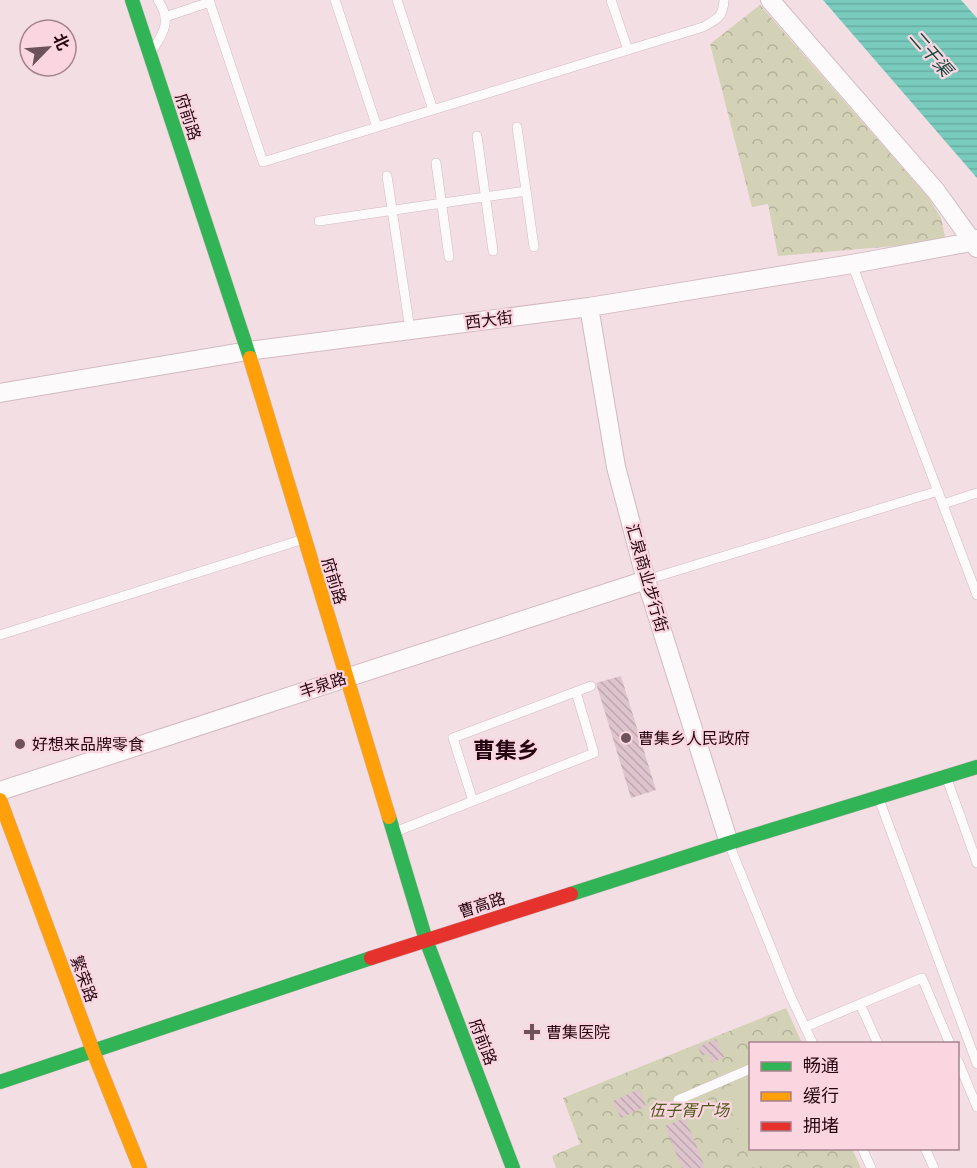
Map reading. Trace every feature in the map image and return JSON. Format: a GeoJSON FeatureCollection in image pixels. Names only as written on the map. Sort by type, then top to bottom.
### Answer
{"type":"FeatureCollection","features":[{"type":"Feature","properties":{"kind":"street","name":"府前路"},"geometry":{"type":"LineString","coordinates":[[132,0],[248,351],[426,940],[513,1168]]}},
{"type":"Feature","properties":{"kind":"street"},"geometry":{"type":"LineString","coordinates":[[770,0],[936,191],[975,243]]}},
{"type":"Feature","properties":{"kind":"street","name":"西大街"},"geometry":{"type":"LineString","coordinates":[[0,393],[248,351],[589,307],[975,243]]}},
{"type":"Feature","properties":{"kind":"street","name":"汇泉商业步行街"},"geometry":{"type":"LineString","coordinates":[[589,307],[616,467],[646,580],[729,843]]}},
{"type":"Feature","properties":{"kind":"street","name":"丰泉路"},"geometry":{"type":"LineString","coordinates":[[0,791],[646,580]]}},
{"type":"Feature","properties":{"kind":"street","name":"曹高路"},"geometry":{"type":"LineString","coordinates":[[0,1082],[426,940],[977,767]]}},
{"type":"Feature","properties":{"kind":"street","name":"繁荣路"},"geometry":{"type":"LineString","coordinates":[[0,800],[93,1051],[140,1168]]}},
{"type":"Feature","properties":{"kind":"lane"},"geometry":{"type":"LineString","coordinates":[[150,55],[163,36],[166,27],[162,5],[158,0]]}},
{"type":"Feature","properties":{"kind":"lane"},"geometry":{"type":"LineString","coordinates":[[335,0],[377,127]]}},
{"type":"Feature","properties":{"kind":"lane"},"geometry":{"type":"LineString","coordinates":[[397,0],[433,110]]}},
{"type":"Feature","properties":{"kind":"lane"},"geometry":{"type":"LineString","coordinates":[[611,0],[628,50]]}},
{"type":"Feature","properties":{"kind":"lane"},"geometry":{"type":"LineString","coordinates":[[165,17],[210,1],[263,162],[709,24],[720,17],[724,0]]}},
{"type":"Feature","properties":{"kind":"lane"},"geometry":{"type":"LineString","coordinates":[[517,127],[534,247]]}},
{"type":"Feature","properties":{"kind":"lane"},"geometry":{"type":"LineString","coordinates":[[477,136],[494,251]]}},
{"type":"Feature","properties":{"kind":"lane"},"geometry":{"type":"LineString","coordinates":[[436,163],[449,257]]}},
{"type":"Feature","properties":{"kind":"lane"},"geometry":{"type":"LineString","coordinates":[[387,176],[410,330]]}},
{"type":"Feature","properties":{"kind":"lane"},"geometry":{"type":"LineString","coordinates":[[319,221],[526,191]]}},
{"type":"Feature","properties":{"kind":"lane"},"geometry":{"type":"LineString","coordinates":[[852,264],[977,595]]}},
{"type":"Feature","properties":{"kind":"lane"},"geometry":{"type":"LineString","coordinates":[[646,580],[938,491]]}},
{"type":"Feature","properties":{"kind":"lane"},"geometry":{"type":"LineString","coordinates":[[943,504],[977,493]]}},
{"type":"Feature","properties":{"kind":"lane"},"geometry":{"type":"LineString","coordinates":[[0,635],[304,538]]}},
{"type":"Feature","properties":{"kind":"lane"},"geometry":{"type":"LineString","coordinates":[[473,801],[453,738],[591,686]]}},
{"type":"Feature","properties":{"kind":"lane"},"geometry":{"type":"LineString","coordinates":[[393,833],[594,753],[576,692]]}},
{"type":"Feature","properties":{"kind":"lane"},"geometry":{"type":"LineString","coordinates":[[946,777],[977,863]]}},
{"type":"Feature","properties":{"kind":"lane"},"geometry":{"type":"LineString","coordinates":[[879,797],[977,1064]]}},
{"type":"Feature","properties":{"kind":"lane"},"geometry":{"type":"LineString","coordinates":[[729,843],[811,1042]]}},
{"type":"Feature","properties":{"kind":"lane"},"geometry":{"type":"LineString","coordinates":[[805,1027],[922,978],[949,1042]]}},
{"type":"Feature","properties":{"kind":"lane"},"geometry":{"type":"LineString","coordinates":[[860,1004],[877,1042]]}},
{"type":"Feature","properties":{"kind":"lane"},"geometry":{"type":"LineString","coordinates":[[959,1065],[977,1107]]}},
{"type":"Feature","properties":{"kind":"lane"},"geometry":{"type":"LineString","coordinates":[[678,1100],[749,1069]]}},
{"type":"Feature","properties":{"kind":"lane"},"geometry":{"type":"LineString","coordinates":[[959,1089],[968,1085]]}},
{"type":"Feature","properties":{"kind":"lane"},"geometry":{"type":"LineString","coordinates":[[863,1150],[872,1168]]}},
{"type":"Feature","properties":{"kind":"lane"},"geometry":{"type":"LineString","coordinates":[[926,1150],[934,1168]]}},
{"type":"Feature","properties":{"kind":"green space"},"geometry":{"type":"Polygon","coordinates":[[[760,5],[928,197],[941,218],[945,237],[941,242],[778,256],[768,204],[752,207],[710,44],[760,5]]]}},
{"type":"Feature","properties":{"kind":"green space","name":"伍子胥广场"},"geometry":{"type":"Polygon","coordinates":[[[786,1008],[802,1042],[749,1042],[749,1150],[852,1150],[861,1168],[556,1168],[552,1156],[580,1144],[563,1098],[786,1008]]]}},
{"type":"Feature","properties":{"kind":"green space"},"geometry":{"type":"Polygon","coordinates":[[[749,1078],[749,1150],[801,1150],[754,1168],[722,1089],[749,1078]]]}},
{"type":"Feature","properties":{"kind":"water","name":"二干渠"},"geometry":{"type":"Polygon","coordinates":[[[823,0],[961,0],[977,18],[977,178],[823,0]]]}},
{"type":"Feature","properties":{"kind":"building"},"geometry":{"type":"Polygon","coordinates":[[[621,676],[656,790],[631,798],[596,683],[621,676]]]}},
{"type":"Feature","properties":{"kind":"building"},"geometry":{"type":"Polygon","coordinates":[[[716,1039],[724,1057],[712,1063],[708,1053],[702,1056],[698,1047],[716,1039]]]}},
{"type":"Feature","properties":{"kind":"building"},"geometry":{"type":"Polygon","coordinates":[[[639,1089],[646,1106],[621,1118],[613,1101],[639,1089]]]}},
{"type":"Feature","properties":{"kind":"building"},"geometry":{"type":"Polygon","coordinates":[[[685,1118],[705,1167],[682,1168],[665,1126],[685,1118]]]}},
{"type":"Feature","properties":{"kind":"traffic: fast"},"geometry":{"type":"LineString","coordinates":[[132,0],[250,358]]}},
{"type":"Feature","properties":{"kind":"traffic: fast"},"geometry":{"type":"LineString","coordinates":[[571,894],[977,767]]}},
{"type":"Feature","properties":{"kind":"traffic: fast"},"geometry":{"type":"LineString","coordinates":[[389,817],[426,940],[513,1168]]}},
{"type":"Feature","properties":{"kind":"traffic: fast"},"geometry":{"type":"LineString","coordinates":[[0,1082],[371,958]]}},
{"type":"Feature","properties":{"kind":"traffic: slow"},"geometry":{"type":"LineString","coordinates":[[250,358],[389,817]]}},
{"type":"Feature","properties":{"kind":"traffic: slow"},"geometry":{"type":"LineString","coordinates":[[0,800],[93,1051],[140,1168]]}},
{"type":"Feature","properties":{"kind":"traffic: jam"},"geometry":{"type":"LineString","coordinates":[[371,958],[571,894]]}},
{"type":"Feature","properties":{"kind":"place","name":"曹集乡人民政府"},"geometry":{"type":"Point","coordinates":[626,738]}},
{"type":"Feature","properties":{"kind":"place","name":"好想来品牌零食"},"geometry":{"type":"Point","coordinates":[20,744]}},
{"type":"Feature","properties":{"kind":"place","name":"曹集医院"},"geometry":{"type":"Point","coordinates":[532,1032]}},
{"type":"Feature","properties":{"kind":"district","name":"曹集乡"},"geometry":{"type":"Point","coordinates":[506,750]}}]}
